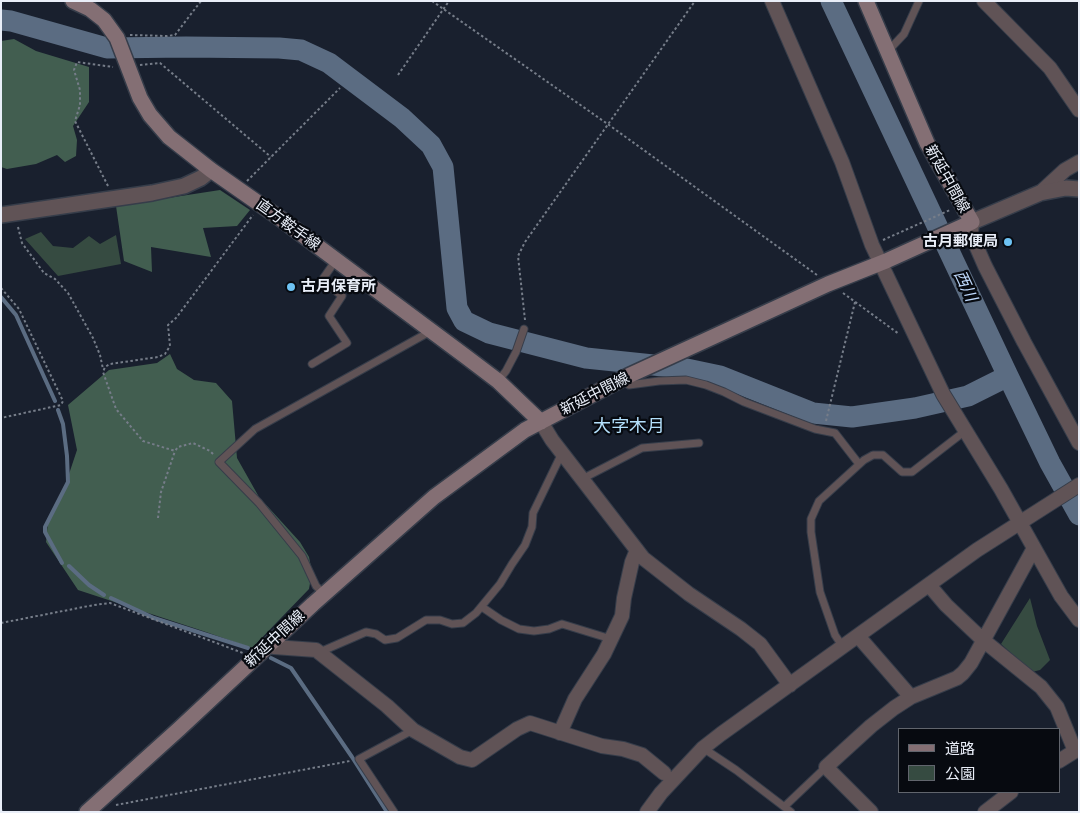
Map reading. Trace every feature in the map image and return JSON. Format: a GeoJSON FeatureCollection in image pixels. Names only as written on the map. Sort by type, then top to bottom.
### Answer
{"type":"FeatureCollection","features":[{"type":"Feature","properties":{"kind":"main road","name":"直方鞍手線"},"geometry":{"type":"LineString","coordinates":[[73,1],[90,9],[104,20],[115,36],[138,93],[150,115],[169,137],[211,170],[432,331],[498,382],[541,422]]}},
{"type":"Feature","properties":{"kind":"main road","name":"新延中間線"},"geometry":{"type":"LineString","coordinates":[[92,807],[324,594],[434,497],[525,430],[625,378],[828,284],[883,262],[972,222],[927,143],[866,1]]}},
{"type":"Feature","properties":{"kind":"street"},"geometry":{"type":"LineString","coordinates":[[772,1],[883,262],[943,394],[1023,520],[1034,548],[1061,596],[1079,620]]}},
{"type":"Feature","properties":{"kind":"street"},"geometry":{"type":"LineString","coordinates":[[984,1],[1050,68],[1079,110]]}},
{"type":"Feature","properties":{"kind":"street"},"geometry":{"type":"LineString","coordinates":[[1040,193],[1065,170],[1079,162]]}},
{"type":"Feature","properties":{"kind":"street"},"geometry":{"type":"LineString","coordinates":[[9,214],[184,186],[201,178],[211,170]]}},
{"type":"Feature","properties":{"kind":"street"},"geometry":{"type":"LineString","coordinates":[[1079,189],[1066,188],[1040,193],[972,222],[971,234],[985,266],[1024,342],[1079,443]]}},
{"type":"Feature","properties":{"kind":"street"},"geometry":{"type":"LineString","coordinates":[[541,422],[562,453],[644,558],[689,594],[760,644],[790,685]]}},
{"type":"Feature","properties":{"kind":"street"},"geometry":{"type":"LineString","coordinates":[[647,812],[661,793],[703,748],[976,550],[1079,485]]}},
{"type":"Feature","properties":{"kind":"street"},"geometry":{"type":"LineString","coordinates":[[871,812],[826,767],[871,726],[911,697],[956,678],[963,673],[971,663],[1034,548]]}},
{"type":"Feature","properties":{"kind":"street"},"geometry":{"type":"LineString","coordinates":[[560,733],[575,699],[604,654],[622,616],[632,562],[637,550]]}},
{"type":"Feature","properties":{"kind":"street"},"geometry":{"type":"LineString","coordinates":[[929,585],[946,605],[983,640],[1041,687],[1057,707],[1077,750],[1060,760]]}},
{"type":"Feature","properties":{"kind":"street"},"geometry":{"type":"LineString","coordinates":[[858,636],[911,697]]}},
{"type":"Feature","properties":{"kind":"street"},"geometry":{"type":"LineString","coordinates":[[270,645],[320,652],[387,706],[412,730],[460,757],[472,760],[517,729],[530,723],[602,746],[623,749],[642,755],[664,772]]}},
{"type":"Feature","properties":{"kind":"street"},"geometry":{"type":"LineString","coordinates":[[985,812],[1010,793]]}},
{"type":"Feature","properties":{"kind":"lane"},"geometry":{"type":"LineString","coordinates":[[888,51],[904,34],[919,1]]}},
{"type":"Feature","properties":{"kind":"lane"},"geometry":{"type":"LineString","coordinates":[[312,364],[347,343],[329,316],[342,296],[322,280],[336,260]]}},
{"type":"Feature","properties":{"kind":"lane"},"geometry":{"type":"LineString","coordinates":[[498,382],[516,352],[524,329]]}},
{"type":"Feature","properties":{"kind":"lane"},"geometry":{"type":"LineString","coordinates":[[324,594],[316,586],[302,556],[259,503],[219,462],[255,429],[432,331]]}},
{"type":"Feature","properties":{"kind":"lane"},"geometry":{"type":"LineString","coordinates":[[625,378],[629,385],[686,380],[706,385],[744,402],[815,429],[835,433],[859,464]]}},
{"type":"Feature","properties":{"kind":"lane"},"geometry":{"type":"LineString","coordinates":[[842,647],[835,635],[820,592],[811,532],[811,519],[819,501],[859,464],[873,455],[882,455],[902,472],[912,472],[965,431]]}},
{"type":"Feature","properties":{"kind":"lane"},"geometry":{"type":"LineString","coordinates":[[582,478],[642,448],[699,443]]}},
{"type":"Feature","properties":{"kind":"lane"},"geometry":{"type":"LineString","coordinates":[[320,652],[366,632],[376,634],[385,640],[398,638],[426,620],[440,620],[452,624],[463,623],[476,613],[500,584],[525,545],[532,527],[534,513],[562,453]]}},
{"type":"Feature","properties":{"kind":"lane"},"geometry":{"type":"LineString","coordinates":[[482,607],[519,629],[534,631],[549,629],[562,624],[611,638]]}},
{"type":"Feature","properties":{"kind":"lane"},"geometry":{"type":"LineString","coordinates":[[394,812],[359,759],[412,730]]}},
{"type":"Feature","properties":{"kind":"lane"},"geometry":{"type":"LineString","coordinates":[[703,748],[791,812]]}},
{"type":"Feature","properties":{"kind":"lane"},"geometry":{"type":"LineString","coordinates":[[784,806],[826,767]]}},
{"type":"Feature","properties":{"kind":"path"},"geometry":{"type":"LineString","coordinates":[[115,36],[167,36],[175,34],[200,1]]}},
{"type":"Feature","properties":{"kind":"path"},"geometry":{"type":"LineString","coordinates":[[432,1],[609,124],[820,278]]}},
{"type":"Feature","properties":{"kind":"path"},"geometry":{"type":"LineString","coordinates":[[398,75],[449,1]]}},
{"type":"Feature","properties":{"kind":"path"},"geometry":{"type":"LineString","coordinates":[[524,329],[525,321],[518,256],[544,214],[695,1]]}},
{"type":"Feature","properties":{"kind":"path"},"geometry":{"type":"LineString","coordinates":[[112,199],[110,189],[75,121],[80,105],[80,90],[74,70],[77,62],[114,68],[160,63],[271,157]]}},
{"type":"Feature","properties":{"kind":"path"},"geometry":{"type":"LineString","coordinates":[[239,190],[340,88]]}},
{"type":"Feature","properties":{"kind":"path"},"geometry":{"type":"LineString","coordinates":[[104,372],[105,366],[110,364],[158,357],[165,354],[170,346],[168,325],[176,318],[260,205]]}},
{"type":"Feature","properties":{"kind":"path"},"geometry":{"type":"LineString","coordinates":[[877,243],[954,208]]}},
{"type":"Feature","properties":{"kind":"path"},"geometry":{"type":"LineString","coordinates":[[9,214],[22,243],[44,273],[55,279],[68,292],[100,355],[116,409],[143,441],[174,451]]}},
{"type":"Feature","properties":{"kind":"path"},"geometry":{"type":"LineString","coordinates":[[1,288],[22,316],[63,401],[60,405],[1,418]]}},
{"type":"Feature","properties":{"kind":"path"},"geometry":{"type":"LineString","coordinates":[[839,290],[898,334],[920,344]]}},
{"type":"Feature","properties":{"kind":"path"},"geometry":{"type":"LineString","coordinates":[[824,431],[856,302]]}},
{"type":"Feature","properties":{"kind":"path"},"geometry":{"type":"LineString","coordinates":[[158,518],[161,492],[174,451],[178,447],[193,443],[210,451],[219,462]]}},
{"type":"Feature","properties":{"kind":"path"},"geometry":{"type":"LineString","coordinates":[[1,623],[110,603],[255,658]]}},
{"type":"Feature","properties":{"kind":"path"},"geometry":{"type":"LineString","coordinates":[[92,807],[109,806],[359,759]]}},
{"type":"Feature","properties":{"kind":"green space"},"geometry":{"type":"Polygon","coordinates":[[[14,39],[36,51],[89,67],[89,102],[73,126],[77,140],[76,156],[65,162],[57,155],[36,164],[7,169],[1,167],[1,41],[14,39]]]}},
{"type":"Feature","properties":{"kind":"green space"},"geometry":{"type":"Polygon","coordinates":[[[220,190],[250,210],[237,226],[203,228],[211,257],[151,247],[152,272],[124,261],[116,206],[220,190]]]}},
{"type":"Feature","properties":{"kind":"green space"},"geometry":{"type":"Polygon","coordinates":[[[41,232],[53,246],[73,248],[89,236],[100,244],[116,235],[121,264],[58,276],[25,239],[41,232]]]}},
{"type":"Feature","properties":{"kind":"green space"},"geometry":{"type":"Polygon","coordinates":[[[170,354],[177,369],[194,380],[216,383],[232,401],[237,458],[259,497],[300,542],[309,557],[312,572],[309,589],[252,648],[78,590],[46,542],[48,521],[66,483],[77,450],[68,405],[109,370],[157,363],[170,354]]]}},
{"type":"Feature","properties":{"kind":"green space"},"geometry":{"type":"Polygon","coordinates":[[[1030,598],[1037,626],[1050,660],[1040,670],[1032,672],[1001,644],[1030,598]]]}},
{"type":"Feature","properties":{"kind":"waterway","name":"西川"},"geometry":{"type":"LineString","coordinates":[[831,1],[1008,376],[1050,463],[1079,515]]}},
{"type":"Feature","properties":{"kind":"waterway"},"geometry":{"type":"LineString","coordinates":[[1,20],[11,21],[107,48],[279,48],[301,50],[329,63],[402,118],[431,145],[443,167],[457,308],[464,321],[489,333],[586,358],[682,368],[720,376],[813,413],[852,417],[915,408],[968,396],[1008,376]]}},
{"type":"Feature","properties":{"kind":"waterway"},"geometry":{"type":"LineString","coordinates":[[1,297],[16,315],[55,401]]}},
{"type":"Feature","properties":{"kind":"waterway"},"geometry":{"type":"LineString","coordinates":[[58,410],[63,424],[68,482],[45,527],[45,532],[62,563]]}},
{"type":"Feature","properties":{"kind":"waterway"},"geometry":{"type":"LineString","coordinates":[[69,566],[89,585],[104,595]]}},
{"type":"Feature","properties":{"kind":"waterway"},"geometry":{"type":"LineString","coordinates":[[111,598],[154,618],[248,648]]}},
{"type":"Feature","properties":{"kind":"waterway"},"geometry":{"type":"LineString","coordinates":[[271,658],[291,668],[387,812]]}},
{"type":"Feature","properties":{"kind":"place","name":"古月郵便局"},"geometry":{"type":"Point","coordinates":[1008,242]}},
{"type":"Feature","properties":{"kind":"place","name":"古月保育所"},"geometry":{"type":"Point","coordinates":[291,287]}},
{"type":"Feature","properties":{"kind":"district","name":"大字木月"},"geometry":{"type":"Point","coordinates":[629,427]}}]}
